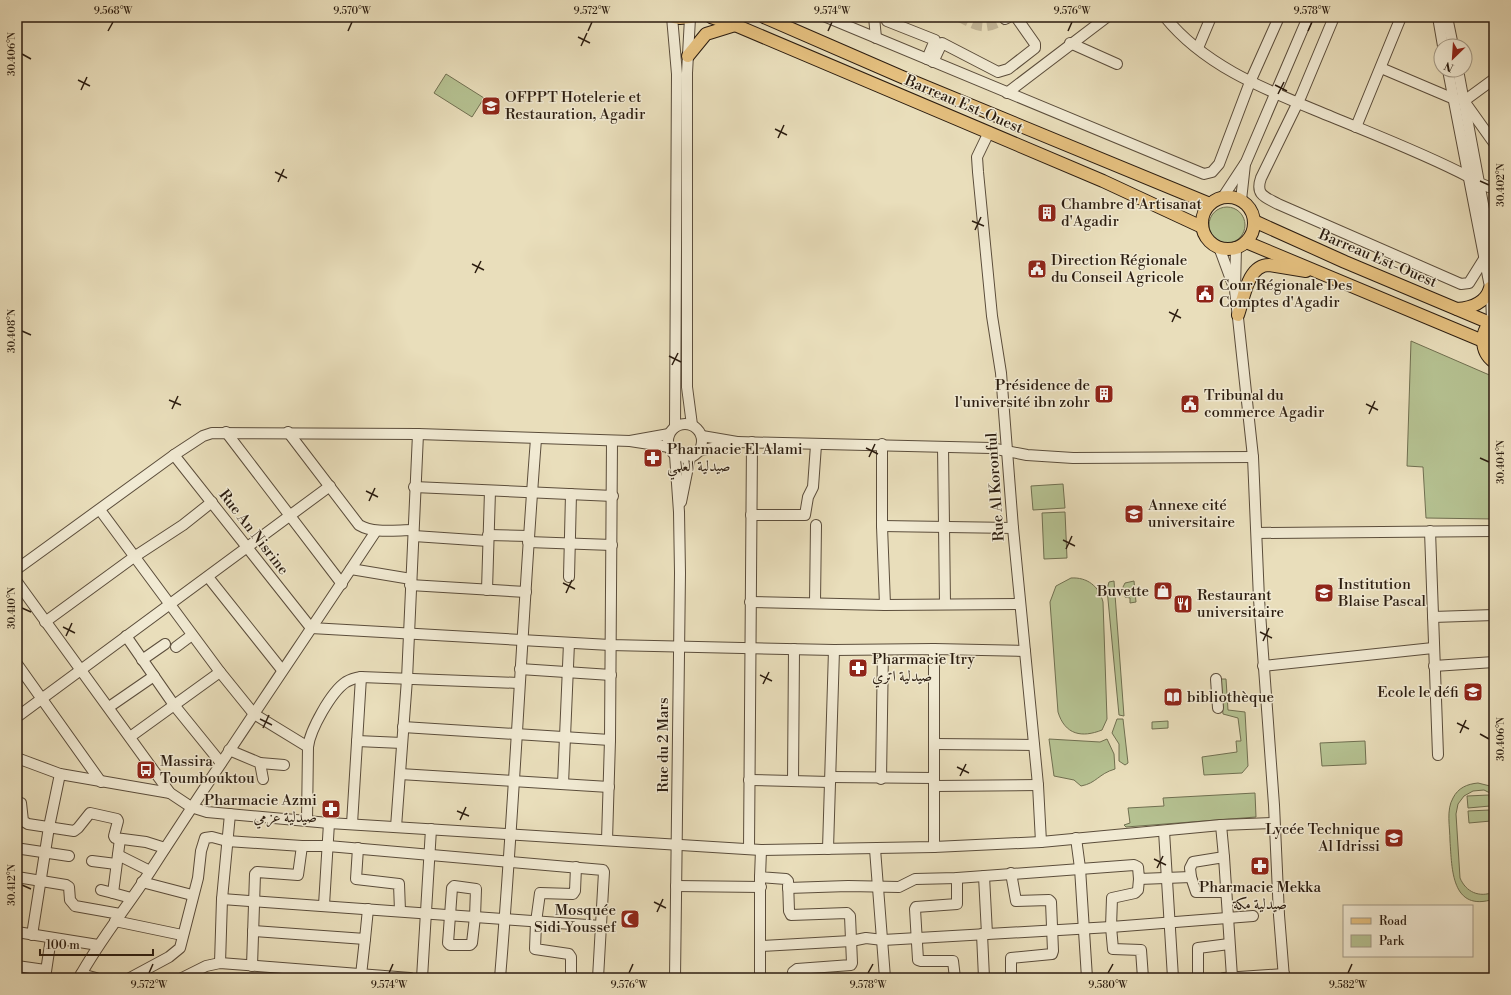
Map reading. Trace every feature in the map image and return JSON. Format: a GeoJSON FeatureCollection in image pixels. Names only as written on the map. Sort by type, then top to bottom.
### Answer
{"type":"FeatureCollection","features":[{"type":"Feature","properties":{"kind":"main road"},"geometry":{"type":"LineString","coordinates":[[673,17],[691,17]]}},
{"type":"Feature","properties":{"kind":"main road","name":"Barreau Est-Ouest"},"geometry":{"type":"LineString","coordinates":[[711,17],[735,25],[989,132],[1103,181],[1202,227]]}},
{"type":"Feature","properties":{"kind":"main road","name":"Barreau Est-Ouest"},"geometry":{"type":"LineString","coordinates":[[764,17],[902,77],[1210,204]]}},
{"type":"Feature","properties":{"kind":"main road"},"geometry":{"type":"LineString","coordinates":[[688,56],[706,34],[735,25]]}},
{"type":"Feature","properties":{"kind":"main road"},"geometry":{"type":"LineString","coordinates":[[1223,197],[1232,197],[1241,200],[1252,213],[1254,221],[1252,232],[1241,244],[1228,249],[1219,247],[1207,238],[1202,227],[1204,210],[1210,204],[1223,197]]}},
{"type":"Feature","properties":{"kind":"main road","name":"Barreau Est-Ouest"},"geometry":{"type":"LineString","coordinates":[[1254,221],[1339,260],[1457,309],[1492,321]]}},
{"type":"Feature","properties":{"kind":"main road"},"geometry":{"type":"LineString","coordinates":[[1241,244],[1318,272],[1483,341]]}},
{"type":"Feature","properties":{"kind":"main road"},"geometry":{"type":"LineString","coordinates":[[1238,315],[1252,274],[1265,265],[1318,272]]}},
{"type":"Feature","properties":{"kind":"main road"},"geometry":{"type":"LineString","coordinates":[[1457,309],[1472,307],[1489,293],[1490,288]]}},
{"type":"Feature","properties":{"kind":"main road"},"geometry":{"type":"LineString","coordinates":[[1492,321],[1486,328],[1483,341],[1486,354],[1494,362]]}},
{"type":"Feature","properties":{"kind":"street"},"geometry":{"type":"LineString","coordinates":[[672,451],[677,74],[673,17]]}},
{"type":"Feature","properties":{"kind":"street"},"geometry":{"type":"LineString","coordinates":[[691,17],[688,56],[688,387],[692,425]]}},
{"type":"Feature","properties":{"kind":"street"},"geometry":{"type":"LineString","coordinates":[[826,17],[1194,171],[1209,174],[1219,164],[1250,82],[1279,17]]}},
{"type":"Feature","properties":{"kind":"street"},"geometry":{"type":"LineString","coordinates":[[874,17],[876,38]]}},
{"type":"Feature","properties":{"kind":"street"},"geometry":{"type":"LineString","coordinates":[[885,17],[887,21],[938,41],[998,72],[1005,71],[1035,48],[1035,44],[1016,17]]}},
{"type":"Feature","properties":{"kind":"street"},"geometry":{"type":"LineString","coordinates":[[1007,93],[1070,43],[1107,17]]}},
{"type":"Feature","properties":{"kind":"street"},"geometry":{"type":"LineString","coordinates":[[1165,17],[1198,48],[1221,66],[1250,82],[1469,177]]}},
{"type":"Feature","properties":{"kind":"street"},"geometry":{"type":"LineString","coordinates":[[1198,48],[1211,17]]}},
{"type":"Feature","properties":{"kind":"street"},"geometry":{"type":"LineString","coordinates":[[1223,197],[1246,162],[1274,93],[1308,17]]}},
{"type":"Feature","properties":{"kind":"street"},"geometry":{"type":"LineString","coordinates":[[1334,17],[1297,103],[1261,178],[1258,187],[1262,195],[1278,204],[1461,284],[1469,284],[1484,259]]}},
{"type":"Feature","properties":{"kind":"street"},"geometry":{"type":"LineString","coordinates":[[1356,127],[1401,17]]}},
{"type":"Feature","properties":{"kind":"street"},"geometry":{"type":"LineString","coordinates":[[1438,17],[1442,38]]}},
{"type":"Feature","properties":{"kind":"street"},"geometry":{"type":"LineString","coordinates":[[1447,17],[1451,38]]}},
{"type":"Feature","properties":{"kind":"street"},"geometry":{"type":"LineString","coordinates":[[930,60],[938,41]]}},
{"type":"Feature","properties":{"kind":"street"},"geometry":{"type":"LineString","coordinates":[[1070,43],[1117,64]]}},
{"type":"Feature","properties":{"kind":"street"},"geometry":{"type":"LineString","coordinates":[[1381,68],[1459,100],[1494,143]]}},
{"type":"Feature","properties":{"kind":"street"},"geometry":{"type":"LineString","coordinates":[[1451,78],[1459,100],[1479,183],[1494,263]]}},
{"type":"Feature","properties":{"kind":"street"},"geometry":{"type":"LineString","coordinates":[[1458,78],[1459,100],[1469,177],[1490,288],[1492,321]]}},
{"type":"Feature","properties":{"kind":"street"},"geometry":{"type":"LineString","coordinates":[[1459,100],[1494,79]]}},
{"type":"Feature","properties":{"kind":"street","name":"Rue Al Koronful"},"geometry":{"type":"LineString","coordinates":[[989,132],[977,157],[992,316],[1001,373],[1013,528],[1038,785],[1041,842]]}},
{"type":"Feature","properties":{"kind":"street"},"geometry":{"type":"LineString","coordinates":[[1241,200],[1246,162]]}},
{"type":"Feature","properties":{"kind":"street"},"geometry":{"type":"LineString","coordinates":[[1479,183],[1494,189]]}},
{"type":"Feature","properties":{"kind":"street"},"geometry":{"type":"LineString","coordinates":[[1235,290],[1241,244]]}},
{"type":"Feature","properties":{"kind":"street"},"geometry":{"type":"LineString","coordinates":[[1219,247],[1235,290],[1253,457],[1263,666],[1274,805],[1279,915],[1284,976],[1224,978]]}},
{"type":"Feature","properties":{"kind":"street"},"geometry":{"type":"LineString","coordinates":[[630,441],[672,430],[681,424],[692,425],[698,429],[702,436],[702,443],[699,451]]}},
{"type":"Feature","properties":{"kind":"street"},"geometry":{"type":"LineString","coordinates":[[17,569],[100,510],[174,454],[203,436],[226,432],[288,432],[418,434],[630,441],[672,451],[682,458],[690,457],[699,451],[737,442]]}},
{"type":"Feature","properties":{"kind":"street"},"geometry":{"type":"LineString","coordinates":[[226,432],[342,584]]}},
{"type":"Feature","properties":{"kind":"street"},"geometry":{"type":"LineString","coordinates":[[288,432],[330,486],[354,520],[364,528],[376,531],[528,539],[570,545],[612,545]]}},
{"type":"Feature","properties":{"kind":"street"},"geometry":{"type":"LineString","coordinates":[[396,827],[407,679],[414,487],[418,434]]}},
{"type":"Feature","properties":{"kind":"street"},"geometry":{"type":"LineString","coordinates":[[702,436],[737,442],[816,445],[882,444],[991,448],[1028,455],[1073,458],[1253,457]]}},
{"type":"Feature","properties":{"kind":"street"},"geometry":{"type":"LineString","coordinates":[[500,978],[505,919],[507,861],[512,834],[519,683],[536,439]]}},
{"type":"Feature","properties":{"kind":"street"},"geometry":{"type":"LineString","coordinates":[[606,840],[609,787],[611,675],[610,645],[613,496],[612,441]]}},
{"type":"Feature","properties":{"kind":"street"},"geometry":{"type":"LineString","coordinates":[[749,849],[749,647],[752,442]]}},
{"type":"Feature","properties":{"kind":"street"},"geometry":{"type":"LineString","coordinates":[[882,444],[882,526],[885,605]]}},
{"type":"Feature","properties":{"kind":"street"},"geometry":{"type":"LineString","coordinates":[[751,515],[805,515],[808,498],[813,487],[816,445]]}},
{"type":"Feature","properties":{"kind":"street"},"geometry":{"type":"LineString","coordinates":[[943,447],[945,604]]}},
{"type":"Feature","properties":{"kind":"street","name":"Rue du 2 Mars"},"geometry":{"type":"LineString","coordinates":[[672,451],[679,512],[675,978]]}},
{"type":"Feature","properties":{"kind":"street","name":"Rue An Nisrine"},"geometry":{"type":"LineString","coordinates":[[174,454],[311,628]]}},
{"type":"Feature","properties":{"kind":"street","name":"Rue du 2 Mars"},"geometry":{"type":"LineString","coordinates":[[679,512],[690,457]]}},
{"type":"Feature","properties":{"kind":"street"},"geometry":{"type":"LineString","coordinates":[[17,717],[169,604],[208,578],[247,547],[330,486]]}},
{"type":"Feature","properties":{"kind":"street"},"geometry":{"type":"LineString","coordinates":[[414,487],[490,492],[613,496]]}},
{"type":"Feature","properties":{"kind":"street"},"geometry":{"type":"LineString","coordinates":[[487,590],[490,492]]}},
{"type":"Feature","properties":{"kind":"street"},"geometry":{"type":"LineString","coordinates":[[569,577],[571,494]]}},
{"type":"Feature","properties":{"kind":"street"},"geometry":{"type":"LineString","coordinates":[[45,622],[134,557],[183,525],[212,502]]}},
{"type":"Feature","properties":{"kind":"street"},"geometry":{"type":"LineString","coordinates":[[100,510],[220,672],[254,714],[308,747]]}},
{"type":"Feature","properties":{"kind":"street"},"geometry":{"type":"LineString","coordinates":[[815,602],[816,525]]}},
{"type":"Feature","properties":{"kind":"street"},"geometry":{"type":"LineString","coordinates":[[882,526],[1013,528]]}},
{"type":"Feature","properties":{"kind":"street"},"geometry":{"type":"LineString","coordinates":[[96,978],[80,976],[98,945],[150,871],[282,670],[342,584],[376,531]]}},
{"type":"Feature","properties":{"kind":"street"},"geometry":{"type":"LineString","coordinates":[[1430,531],[1438,755]]}},
{"type":"Feature","properties":{"kind":"street"},"geometry":{"type":"LineString","coordinates":[[1257,533],[1494,531]]}},
{"type":"Feature","properties":{"kind":"street"},"geometry":{"type":"LineString","coordinates":[[351,569],[411,582],[487,590],[526,592]]}},
{"type":"Feature","properties":{"kind":"street"},"geometry":{"type":"LineString","coordinates":[[208,578],[282,670]]}},
{"type":"Feature","properties":{"kind":"street"},"geometry":{"type":"LineString","coordinates":[[17,582],[170,793],[191,807],[207,812],[329,823],[761,850],[875,849],[1041,842],[1222,825],[1274,823]]}},
{"type":"Feature","properties":{"kind":"street"},"geometry":{"type":"LineString","coordinates":[[750,602],[815,602],[885,605],[1020,604]]}},
{"type":"Feature","properties":{"kind":"street"},"geometry":{"type":"LineString","coordinates":[[1433,617],[1494,615]]}},
{"type":"Feature","properties":{"kind":"street"},"geometry":{"type":"LineString","coordinates":[[311,628],[408,635],[610,645],[678,645],[834,650],[934,649],[1025,651]]}},
{"type":"Feature","properties":{"kind":"street"},"geometry":{"type":"LineString","coordinates":[[176,647],[192,634]]}},
{"type":"Feature","properties":{"kind":"street"},"geometry":{"type":"LineString","coordinates":[[126,636],[174,706],[221,763]]}},
{"type":"Feature","properties":{"kind":"street"},"geometry":{"type":"LineString","coordinates":[[563,784],[569,643]]}},
{"type":"Feature","properties":{"kind":"street"},"geometry":{"type":"LineString","coordinates":[[142,660],[165,644]]}},
{"type":"Feature","properties":{"kind":"street"},"geometry":{"type":"LineString","coordinates":[[1263,666],[1433,648]]}},
{"type":"Feature","properties":{"kind":"street"},"geometry":{"type":"LineString","coordinates":[[792,781],[794,649]]}},
{"type":"Feature","properties":{"kind":"street"},"geometry":{"type":"LineString","coordinates":[[934,649],[934,847]]}},
{"type":"Feature","properties":{"kind":"street"},"geometry":{"type":"LineString","coordinates":[[828,849],[834,650]]}},
{"type":"Feature","properties":{"kind":"street"},"geometry":{"type":"LineString","coordinates":[[881,778],[883,650]]}},
{"type":"Feature","properties":{"kind":"street"},"geometry":{"type":"LineString","coordinates":[[1434,666],[1494,662]]}},
{"type":"Feature","properties":{"kind":"street"},"geometry":{"type":"LineString","coordinates":[[17,664],[100,782]]}},
{"type":"Feature","properties":{"kind":"street"},"geometry":{"type":"LineString","coordinates":[[520,669],[611,675]]}},
{"type":"Feature","properties":{"kind":"street"},"geometry":{"type":"LineString","coordinates":[[130,737],[220,672]]}},
{"type":"Feature","properties":{"kind":"street"},"geometry":{"type":"LineString","coordinates":[[109,707],[154,676]]}},
{"type":"Feature","properties":{"kind":"street"},"geometry":{"type":"LineString","coordinates":[[352,824],[361,677]]}},
{"type":"Feature","properties":{"kind":"street"},"geometry":{"type":"LineString","coordinates":[[306,821],[308,747],[312,728],[342,686],[351,679],[361,677],[519,683]]}},
{"type":"Feature","properties":{"kind":"street"},"geometry":{"type":"LineString","coordinates":[[1216,679],[1218,708]]}},
{"type":"Feature","properties":{"kind":"street"},"geometry":{"type":"LineString","coordinates":[[403,728],[516,736],[610,740]]}},
{"type":"Feature","properties":{"kind":"street"},"geometry":{"type":"LineString","coordinates":[[357,741],[402,743]]}},
{"type":"Feature","properties":{"kind":"street"},"geometry":{"type":"LineString","coordinates":[[934,744],[1034,745]]}},
{"type":"Feature","properties":{"kind":"street"},"geometry":{"type":"LineString","coordinates":[[229,750],[260,763],[284,765]]}},
{"type":"Feature","properties":{"kind":"street"},"geometry":{"type":"LineString","coordinates":[[17,758],[60,774],[170,793]]}},
{"type":"Feature","properties":{"kind":"street"},"geometry":{"type":"LineString","coordinates":[[260,763],[263,779]]}},
{"type":"Feature","properties":{"kind":"street"},"geometry":{"type":"LineString","coordinates":[[32,935],[49,827],[60,774]]}},
{"type":"Feature","properties":{"kind":"street"},"geometry":{"type":"LineString","coordinates":[[400,774],[609,787]]}},
{"type":"Feature","properties":{"kind":"street"},"geometry":{"type":"LineString","coordinates":[[749,780],[792,781],[881,778],[934,782],[1038,785]]}},
{"type":"Feature","properties":{"kind":"street"},"geometry":{"type":"LineString","coordinates":[[17,802],[21,803],[23,822],[75,830],[90,813],[117,819],[118,821],[114,836],[120,839],[146,842],[165,848]]}},
{"type":"Feature","properties":{"kind":"street"},"geometry":{"type":"LineString","coordinates":[[220,963],[222,899],[230,814]]}},
{"type":"Feature","properties":{"kind":"street"},"geometry":{"type":"LineString","coordinates":[[324,905],[329,823]]}},
{"type":"Feature","properties":{"kind":"street"},"geometry":{"type":"LineString","coordinates":[[1222,825],[1232,978]]}},
{"type":"Feature","properties":{"kind":"street"},"geometry":{"type":"LineString","coordinates":[[422,978],[430,829]]}},
{"type":"Feature","properties":{"kind":"street"},"geometry":{"type":"LineString","coordinates":[[1164,831],[1173,978]]}},
{"type":"Feature","properties":{"kind":"street"},"geometry":{"type":"LineString","coordinates":[[130,978],[174,953],[180,948],[192,895],[198,878],[203,840],[208,836],[227,841],[358,848],[602,870],[604,872],[598,978]]}},
{"type":"Feature","properties":{"kind":"street"},"geometry":{"type":"LineString","coordinates":[[1076,838],[1080,868],[1087,978]]}},
{"type":"Feature","properties":{"kind":"street"},"geometry":{"type":"LineString","coordinates":[[113,893],[120,839]]}},
{"type":"Feature","properties":{"kind":"street"},"geometry":{"type":"LineString","coordinates":[[252,966],[256,873],[298,875],[302,846]]}},
{"type":"Feature","properties":{"kind":"street"},"geometry":{"type":"LineString","coordinates":[[358,848],[356,879],[400,884],[400,911]]}},
{"type":"Feature","properties":{"kind":"street"},"geometry":{"type":"LineString","coordinates":[[22,849],[69,856]]}},
{"type":"Feature","properties":{"kind":"street"},"geometry":{"type":"LineString","coordinates":[[875,849],[877,888],[883,940],[884,978]]}},
{"type":"Feature","properties":{"kind":"street"},"geometry":{"type":"LineString","coordinates":[[760,978],[761,850]]}},
{"type":"Feature","properties":{"kind":"street"},"geometry":{"type":"LineString","coordinates":[[1224,857],[1193,862],[1190,868],[1193,889],[1196,892],[1226,892]]}},
{"type":"Feature","properties":{"kind":"street"},"geometry":{"type":"LineString","coordinates":[[92,861],[117,860],[150,871]]}},
{"type":"Feature","properties":{"kind":"street"},"geometry":{"type":"LineString","coordinates":[[788,888],[848,886],[877,888],[899,887],[915,879],[957,878],[1134,865],[1138,867],[1138,890],[1135,893],[1112,898],[1111,927],[1113,949],[1141,950],[1143,978]]}},
{"type":"Feature","properties":{"kind":"street"},"geometry":{"type":"LineString","coordinates":[[571,978],[571,957],[569,954],[535,949],[536,922],[540,893],[573,894],[575,891],[576,867]]}},
{"type":"Feature","properties":{"kind":"street"},"geometry":{"type":"LineString","coordinates":[[1011,873],[1016,901],[1051,901],[1053,930],[1053,952],[1011,958],[1011,978]]}},
{"type":"Feature","properties":{"kind":"street"},"geometry":{"type":"LineString","coordinates":[[984,876],[984,978]]}},
{"type":"Feature","properties":{"kind":"street"},"geometry":{"type":"LineString","coordinates":[[17,877],[68,886],[70,900],[75,906],[182,935]]}},
{"type":"Feature","properties":{"kind":"street"},"geometry":{"type":"LineString","coordinates":[[1139,879],[1191,877]]}},
{"type":"Feature","properties":{"kind":"street"},"geometry":{"type":"LineString","coordinates":[[676,886],[761,882],[784,878],[788,881],[789,911],[791,914],[848,914],[852,963],[850,966],[797,969],[794,971],[794,978]]}},
{"type":"Feature","properties":{"kind":"street"},"geometry":{"type":"LineString","coordinates":[[955,978],[953,961],[919,961],[915,908],[957,904],[957,878]]}},
{"type":"Feature","properties":{"kind":"street"},"geometry":{"type":"LineString","coordinates":[[142,882],[192,895]]}},
{"type":"Feature","properties":{"kind":"street"},"geometry":{"type":"LineString","coordinates":[[454,886],[476,889],[475,917],[471,944],[450,945],[448,943],[452,888],[454,886]]}},
{"type":"Feature","properties":{"kind":"street"},"geometry":{"type":"LineString","coordinates":[[101,890],[131,898]]}},
{"type":"Feature","properties":{"kind":"street"},"geometry":{"type":"LineString","coordinates":[[222,899],[324,905],[368,910],[601,926]]}},
{"type":"Feature","properties":{"kind":"street"},"geometry":{"type":"LineString","coordinates":[[361,974],[368,910]]}},
{"type":"Feature","properties":{"kind":"street"},"geometry":{"type":"LineString","coordinates":[[761,946],[851,941],[866,938],[883,940],[1083,929],[1253,916]]}},
{"type":"Feature","properties":{"kind":"street"},"geometry":{"type":"LineString","coordinates":[[253,931],[365,939]]}},
{"type":"Feature","properties":{"kind":"street"},"geometry":{"type":"LineString","coordinates":[[17,932],[98,945]]}},
{"type":"Feature","properties":{"kind":"street"},"geometry":{"type":"LineString","coordinates":[[17,966],[45,974],[51,938]]}},
{"type":"Feature","properties":{"kind":"street"},"geometry":{"type":"LineString","coordinates":[[1198,978],[1198,948],[1229,944]]}},
{"type":"Feature","properties":{"kind":"street"},"geometry":{"type":"LineString","coordinates":[[182,978],[206,966],[220,963],[410,978]]}},
{"type":"Feature","properties":{"kind":"green space"},"geometry":{"type":"Polygon","coordinates":[[[446,74],[484,98],[472,117],[434,93],[446,74]]]}},
{"type":"Feature","properties":{"kind":"green space"},"geometry":{"type":"Polygon","coordinates":[[[1231,207],[1240,212],[1244,218],[1244,232],[1240,238],[1231,243],[1223,243],[1214,238],[1210,232],[1209,221],[1214,212],[1220,208],[1231,207]]]}},
{"type":"Feature","properties":{"kind":"green space"},"geometry":{"type":"Polygon","coordinates":[[[1411,341],[1494,377],[1494,519],[1426,518],[1423,467],[1407,466],[1411,341]]]}},
{"type":"Feature","properties":{"kind":"green space"},"geometry":{"type":"Polygon","coordinates":[[[1063,484],[1065,508],[1033,510],[1031,486],[1063,484]]]}},
{"type":"Feature","properties":{"kind":"green space"},"geometry":{"type":"Polygon","coordinates":[[[1065,512],[1067,558],[1044,559],[1042,513],[1065,512]]]}},
{"type":"Feature","properties":{"kind":"green space"},"geometry":{"type":"Polygon","coordinates":[[[1071,578],[1082,579],[1092,584],[1099,591],[1103,602],[1107,719],[1102,730],[1088,734],[1075,733],[1070,730],[1061,720],[1058,712],[1050,602],[1056,586],[1071,578]]]}},
{"type":"Feature","properties":{"kind":"green space"},"geometry":{"type":"Polygon","coordinates":[[[1114,581],[1124,716],[1119,715],[1107,589],[1109,582],[1114,581]]]}},
{"type":"Feature","properties":{"kind":"green space"},"geometry":{"type":"Polygon","coordinates":[[[1134,581],[1136,602],[1130,603],[1130,598],[1125,597],[1123,587],[1125,583],[1134,581]]]}},
{"type":"Feature","properties":{"kind":"green space"},"geometry":{"type":"Polygon","coordinates":[[[1220,679],[1226,679],[1228,710],[1245,712],[1248,766],[1242,773],[1204,775],[1202,757],[1237,752],[1236,741],[1241,741],[1238,718],[1223,714],[1220,679]]]}},
{"type":"Feature","properties":{"kind":"green space"},"geometry":{"type":"Polygon","coordinates":[[[1117,719],[1123,719],[1128,763],[1125,765],[1119,761],[1119,744],[1112,733],[1117,719]]]}},
{"type":"Feature","properties":{"kind":"green space"},"geometry":{"type":"Polygon","coordinates":[[[1168,721],[1168,728],[1152,729],[1152,722],[1168,721]]]}},
{"type":"Feature","properties":{"kind":"green space"},"geometry":{"type":"Polygon","coordinates":[[[1049,739],[1100,742],[1107,739],[1114,754],[1115,769],[1105,773],[1091,783],[1081,786],[1074,780],[1054,776],[1049,739]]]}},
{"type":"Feature","properties":{"kind":"green space"},"geometry":{"type":"Polygon","coordinates":[[[1365,741],[1366,764],[1322,766],[1320,743],[1365,741]]]}},
{"type":"Feature","properties":{"kind":"green space"},"geometry":{"type":"Polygon","coordinates":[[[1478,783],[1494,787],[1494,795],[1484,790],[1473,791],[1464,796],[1458,804],[1456,814],[1460,878],[1469,890],[1478,894],[1488,894],[1494,892],[1494,899],[1480,902],[1469,900],[1462,894],[1453,875],[1449,819],[1451,803],[1457,792],[1470,784],[1478,783]]]}},
{"type":"Feature","properties":{"kind":"green space"},"geometry":{"type":"Polygon","coordinates":[[[1255,793],[1256,817],[1126,827],[1124,825],[1130,823],[1128,808],[1164,806],[1163,798],[1255,793]]]}},
{"type":"Feature","properties":{"kind":"green space"},"geometry":{"type":"Polygon","coordinates":[[[1489,795],[1490,806],[1468,808],[1467,796],[1489,795]]]}},
{"type":"Feature","properties":{"kind":"green space"},"geometry":{"type":"Polygon","coordinates":[[[1490,810],[1491,821],[1469,823],[1468,811],[1490,810]]]}},
{"type":"Feature","properties":{"kind":"tunnel"},"geometry":{"type":"LineString","coordinates":[[959,17],[982,26],[991,25],[1005,19]]}},
{"type":"Feature","properties":{"kind":"place","name":"OFPPT Hotelerie et Restauration, Agadir"},"geometry":{"type":"Point","coordinates":[491,106]}},
{"type":"Feature","properties":{"kind":"place","name":"Chambre d'Artisanat d'Agadir"},"geometry":{"type":"Point","coordinates":[1047,213]}},
{"type":"Feature","properties":{"kind":"place","name":"Direction Régionale du Conseil Agricole"},"geometry":{"type":"Point","coordinates":[1037,269]}},
{"type":"Feature","properties":{"kind":"place","name":"Cour Régionale Des Comptes d'Agadir"},"geometry":{"type":"Point","coordinates":[1205,294]}},
{"type":"Feature","properties":{"kind":"place","name":"Présidence de l'université ibn zohr"},"geometry":{"type":"Point","coordinates":[1104,394]}},
{"type":"Feature","properties":{"kind":"place","name":"Tribunal du commerce Agadir"},"geometry":{"type":"Point","coordinates":[1190,404]}},
{"type":"Feature","properties":{"kind":"place","name":"Pharmacie El Alami صيدلية العلمي"},"geometry":{"type":"Point","coordinates":[653,458]}},
{"type":"Feature","properties":{"kind":"place","name":"Annexe cité universitaire"},"geometry":{"type":"Point","coordinates":[1134,514]}},
{"type":"Feature","properties":{"kind":"place","name":"Buvette"},"geometry":{"type":"Point","coordinates":[1163,591]}},
{"type":"Feature","properties":{"kind":"place","name":"Institution Blaise Pascal"},"geometry":{"type":"Point","coordinates":[1324,593]}},
{"type":"Feature","properties":{"kind":"place","name":"Restaurant universitaire"},"geometry":{"type":"Point","coordinates":[1183,604]}},
{"type":"Feature","properties":{"kind":"place","name":"Pharmacie Itry صيدلية اتري"},"geometry":{"type":"Point","coordinates":[858,668]}},
{"type":"Feature","properties":{"kind":"place","name":"Ecole le défi"},"geometry":{"type":"Point","coordinates":[1473,692]}},
{"type":"Feature","properties":{"kind":"place","name":"bibliothèque"},"geometry":{"type":"Point","coordinates":[1173,697]}},
{"type":"Feature","properties":{"kind":"place","name":"Massira Toumbouktou"},"geometry":{"type":"Point","coordinates":[146,770]}},
{"type":"Feature","properties":{"kind":"place","name":"Pharmacie Azmi صيدلية عزمي"},"geometry":{"type":"Point","coordinates":[331,809]}},
{"type":"Feature","properties":{"kind":"place","name":"Lycée Technique Al Idrissi"},"geometry":{"type":"Point","coordinates":[1394,838]}},
{"type":"Feature","properties":{"kind":"place","name":"Pharmacie Mekka صيدلية مكة"},"geometry":{"type":"Point","coordinates":[1260,866]}},
{"type":"Feature","properties":{"kind":"place","name":"Mosquée Sidi Youssef"},"geometry":{"type":"Point","coordinates":[630,919]}}]}
